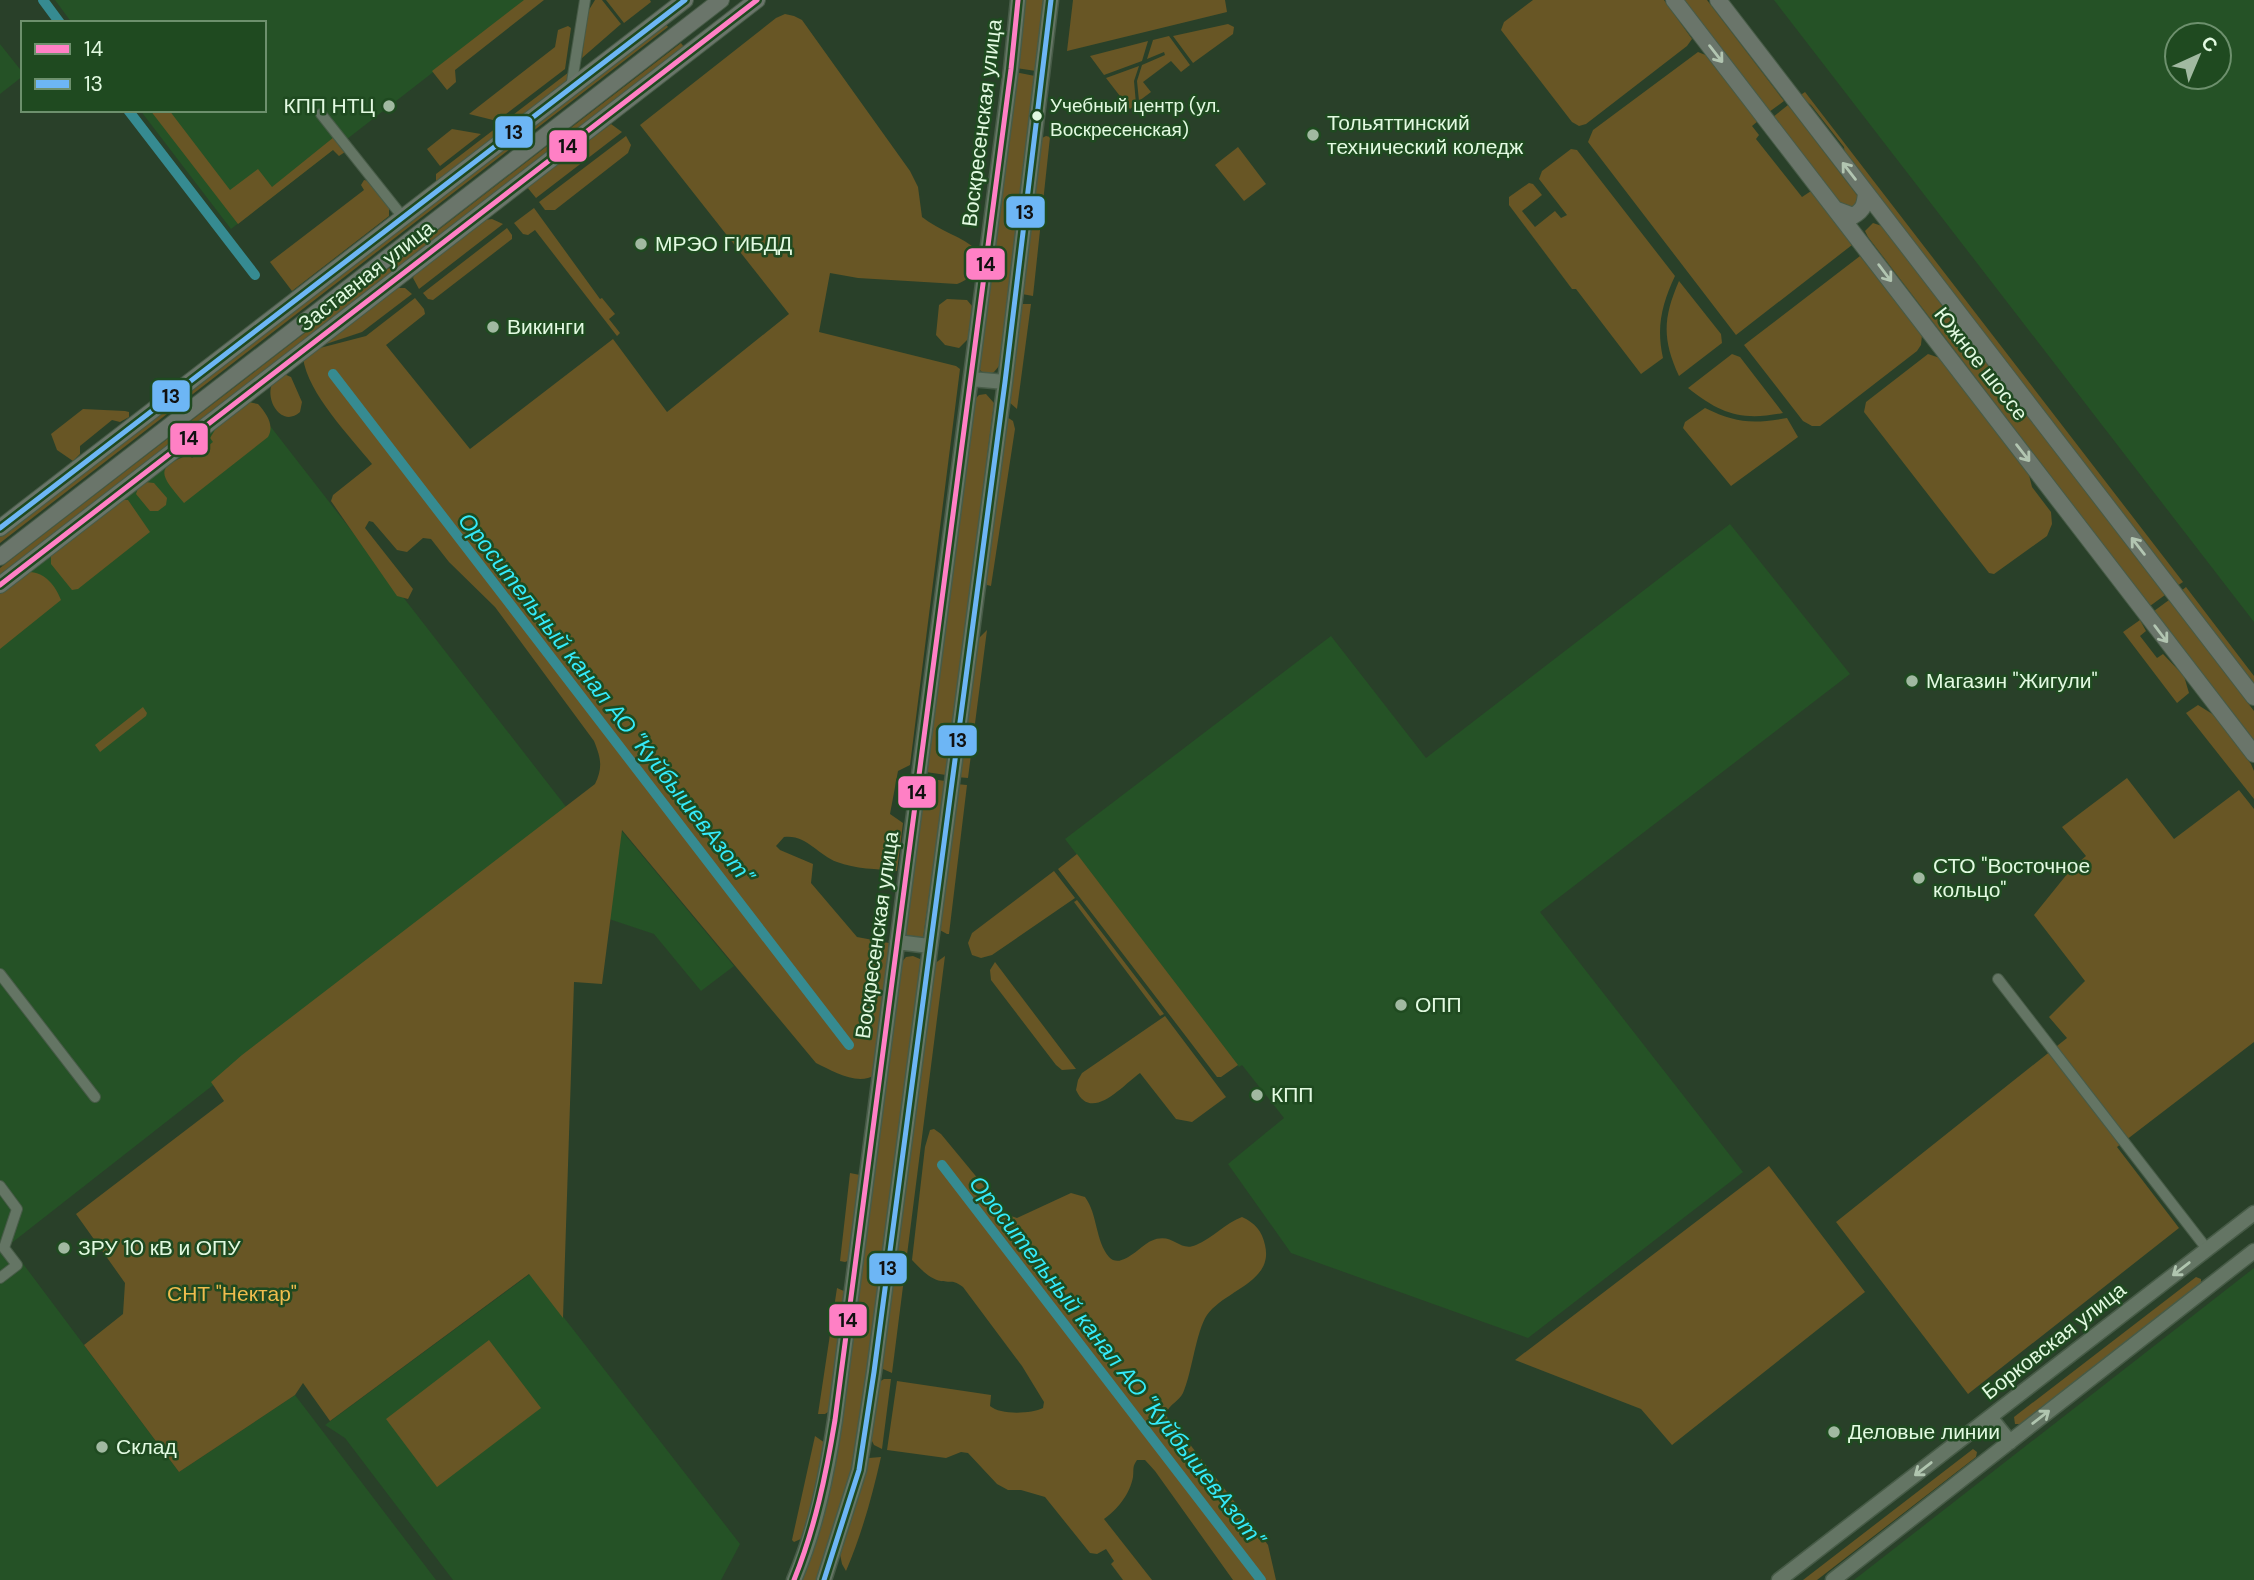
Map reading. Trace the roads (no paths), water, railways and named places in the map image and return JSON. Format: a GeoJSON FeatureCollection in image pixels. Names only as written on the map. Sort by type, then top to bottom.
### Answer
{"type":"FeatureCollection","features":[{"type":"Feature","properties":{"kind":"main road","name":"Заставная улица"},"geometry":{"type":"LineString","coordinates":[[0,528],[685,0]]}},
{"type":"Feature","properties":{"kind":"main road","name":"Заставная улица"},"geometry":{"type":"LineString","coordinates":[[0,557],[721,0]]}},
{"type":"Feature","properties":{"kind":"main road","name":"Заставная улица"},"geometry":{"type":"LineString","coordinates":[[0,584],[757,0]]}},
{"type":"Feature","properties":{"kind":"main road","name":"Воскресенская улица"},"geometry":{"type":"LineString","coordinates":[[794,1580],[805,1555],[818,1511],[833,1436],[1012,69],[1018,0]]}},
{"type":"Feature","properties":{"kind":"main road"},"geometry":{"type":"LineString","coordinates":[[824,1580],[859,1470],[863,1448],[1005,382],[1051,0]]}},
{"type":"Feature","properties":{"kind":"main road","name":"Южное шоссе"},"geometry":{"type":"LineString","coordinates":[[1674,0],[2254,754]]}},
{"type":"Feature","properties":{"kind":"main road","name":"Южное шоссе"},"geometry":{"type":"LineString","coordinates":[[1718,0],[2254,697]]}},
{"type":"Feature","properties":{"kind":"main road"},"geometry":{"type":"LineString","coordinates":[[1837,210],[1853,216],[1861,212],[1866,193]]}},
{"type":"Feature","properties":{"kind":"main road"},"geometry":{"type":"LineString","coordinates":[[1858,238],[1859,224],[1865,216],[1884,216]]}},
{"type":"Feature","properties":{"kind":"main road"},"geometry":{"type":"LineString","coordinates":[[279,312],[294,330]]}},
{"type":"Feature","properties":{"kind":"main road"},"geometry":{"type":"LineString","coordinates":[[971,379],[1005,382]]}},
{"type":"Feature","properties":{"kind":"main road"},"geometry":{"type":"LineString","coordinates":[[897,942],[929,946]]}},
{"type":"Feature","properties":{"kind":"main road","name":"Борковская улица"},"geometry":{"type":"LineString","coordinates":[[1779,1580],[2254,1213]]}},
{"type":"Feature","properties":{"kind":"main road"},"geometry":{"type":"LineString","coordinates":[[1833,1580],[2254,1251]]}},
{"type":"Feature","properties":{"kind":"main road"},"geometry":{"type":"LineString","coordinates":[[1990,1417],[2010,1442]]}},
{"type":"Feature","properties":{"kind":"street"},"geometry":{"type":"LineString","coordinates":[[570,88],[585,0]]}},
{"type":"Feature","properties":{"kind":"street"},"geometry":{"type":"LineString","coordinates":[[577,51],[584,67],[593,70]]}},
{"type":"Feature","properties":{"kind":"street"},"geometry":{"type":"LineString","coordinates":[[321,114],[402,216]]}},
{"type":"Feature","properties":{"kind":"street"},"geometry":{"type":"LineString","coordinates":[[0,974],[95,1097]]}},
{"type":"Feature","properties":{"kind":"street"},"geometry":{"type":"LineString","coordinates":[[1998,979],[2207,1249]]}},
{"type":"Feature","properties":{"kind":"street"},"geometry":{"type":"LineString","coordinates":[[0,1186],[18,1209],[4,1248],[17,1265],[0,1278]]}},
{"type":"Feature","properties":{"kind":"waterway","name":"Оросительный канал АО \"КуйбышевАзот\""},"geometry":{"type":"LineString","coordinates":[[43,0],[59,21]]}},
{"type":"Feature","properties":{"kind":"waterway","name":"Оросительный канал АО \"КуйбышевАзот\""},"geometry":{"type":"LineString","coordinates":[[130,112],[255,275]]}},
{"type":"Feature","properties":{"kind":"waterway","name":"Оросительный канал АО \"КуйбышевАзот\""},"geometry":{"type":"LineString","coordinates":[[333,374],[849,1045]]}},
{"type":"Feature","properties":{"kind":"waterway","name":"Оросительный канал АО \"КуйбышевАзот\""},"geometry":{"type":"LineString","coordinates":[[942,1165],[1261,1580]]}},
{"type":"Feature","properties":{"kind":"place","name":"КПП НТЦ"},"geometry":{"type":"Point","coordinates":[389,106]}},
{"type":"Feature","properties":{"kind":"place","name":"Учебный центр (ул. Воскресенская)"},"geometry":{"type":"Point","coordinates":[1037,116]}},
{"type":"Feature","properties":{"kind":"place","name":"Тольяттинский технический коледж"},"geometry":{"type":"Point","coordinates":[1313,135]}},
{"type":"Feature","properties":{"kind":"place","name":"МРЭО ГИБДД"},"geometry":{"type":"Point","coordinates":[641,244]}},
{"type":"Feature","properties":{"kind":"place","name":"Викинги"},"geometry":{"type":"Point","coordinates":[493,327]}},
{"type":"Feature","properties":{"kind":"place","name":"Магазин \"Жигули\""},"geometry":{"type":"Point","coordinates":[1912,681]}},
{"type":"Feature","properties":{"kind":"place","name":"СТО \"Восточное кольцо\""},"geometry":{"type":"Point","coordinates":[1919,878]}},
{"type":"Feature","properties":{"kind":"place","name":"ОПП"},"geometry":{"type":"Point","coordinates":[1401,1005]}},
{"type":"Feature","properties":{"kind":"place","name":"КПП"},"geometry":{"type":"Point","coordinates":[1257,1095]}},
{"type":"Feature","properties":{"kind":"place","name":"ЗРУ 10 кВ и ОПУ"},"geometry":{"type":"Point","coordinates":[64,1248]}},
{"type":"Feature","properties":{"kind":"place","name":"Деловые линии"},"geometry":{"type":"Point","coordinates":[1834,1432]}},
{"type":"Feature","properties":{"kind":"place","name":"Склад"},"geometry":{"type":"Point","coordinates":[102,1447]}},
{"type":"Feature","properties":{"kind":"park label","name":"СНТ \"Нектар\""},"geometry":{"type":"Point","coordinates":[232,1294]}}]}
